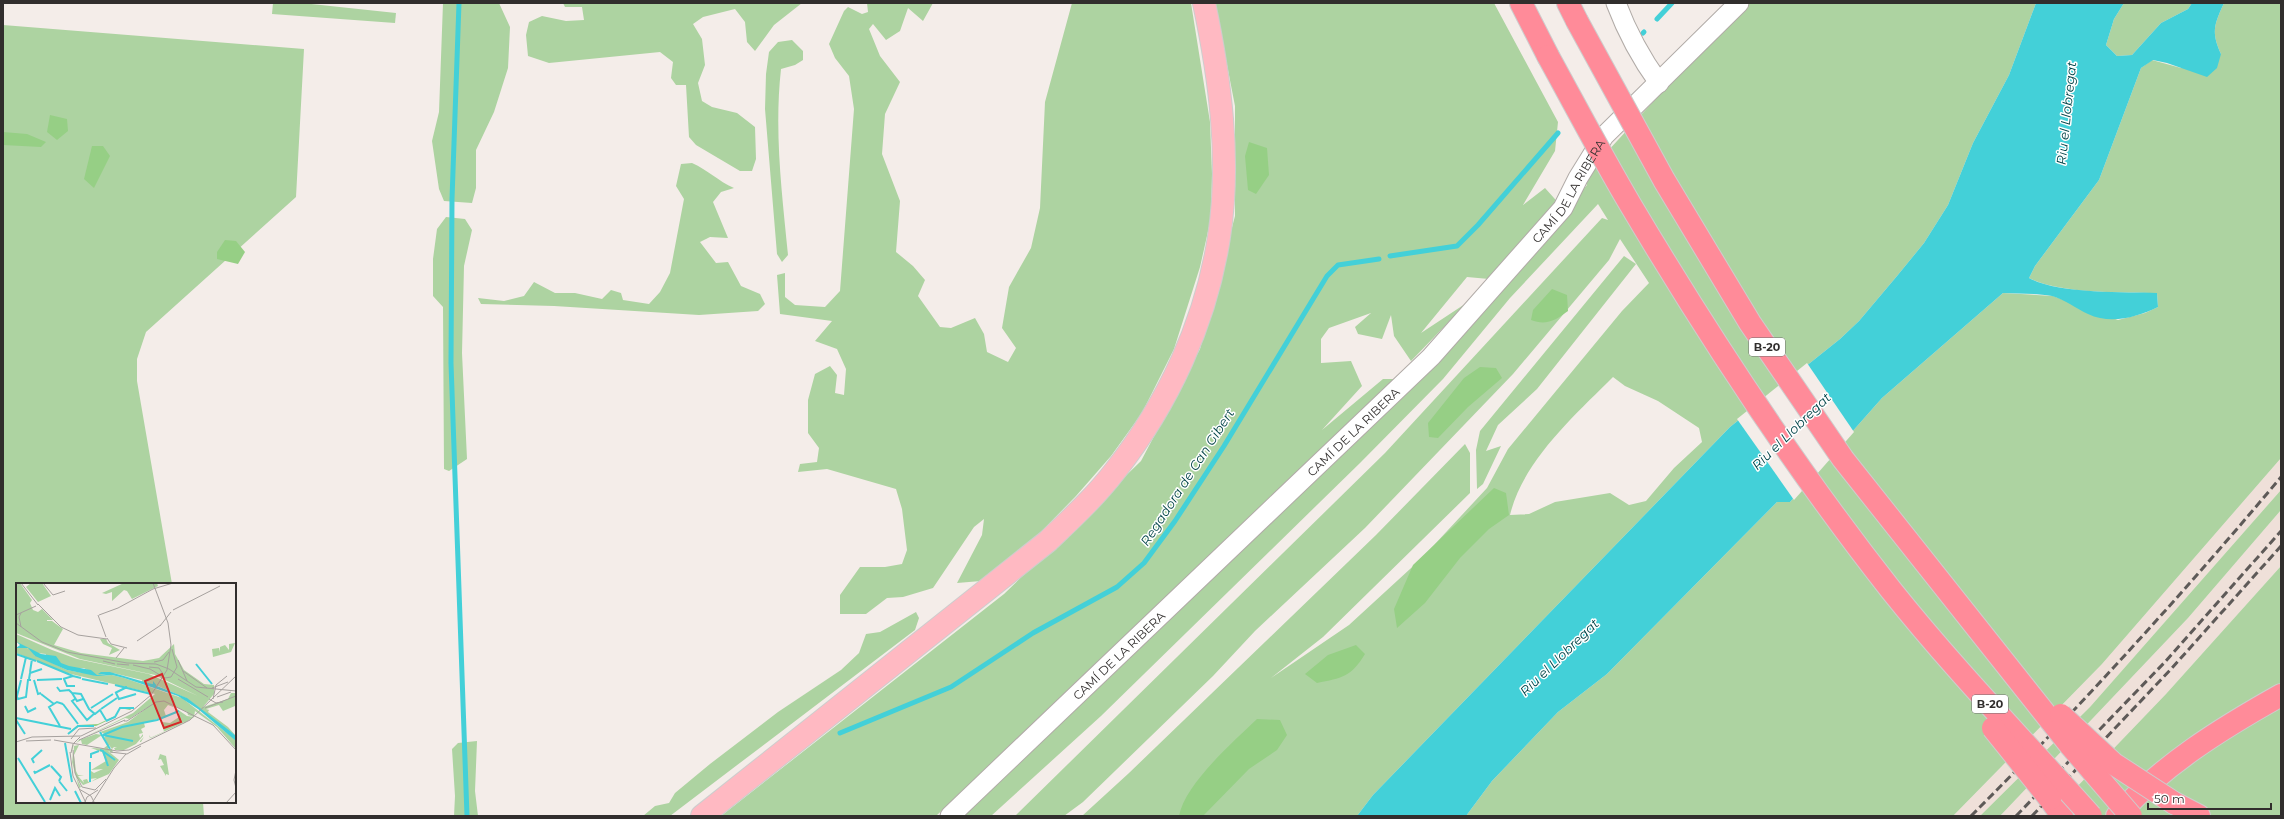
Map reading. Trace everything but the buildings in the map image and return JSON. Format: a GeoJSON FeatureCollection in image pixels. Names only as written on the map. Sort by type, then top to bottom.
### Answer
{"type":"FeatureCollection","features":[{"type":"Feature","properties":{"kind":"highway","name":"B-20"},"geometry":{"type":"LineString","coordinates":[[1521,3],[1548,56],[1629,202],[1717,345],[1812,486],[1891,590],[1948,659],[2091,816]]}},
{"type":"Feature","properties":{"kind":"highway","name":"B-20"},"geometry":{"type":"LineString","coordinates":[[1572,12],[1664,180],[1750,323],[1843,459],[2070,745],[2131,816]]}},
{"type":"Feature","properties":{"kind":"highway"},"geometry":{"type":"LineString","coordinates":[[1891,590],[1923,640],[2062,816]]}},
{"type":"Feature","properties":{"kind":"highway"},"geometry":{"type":"LineString","coordinates":[[1993,649],[2114,764],[2174,803],[2199,816]]}},
{"type":"Feature","properties":{"kind":"highway"},"geometry":{"type":"LineString","coordinates":[[2117,816],[2156,778],[2182,757],[2226,728],[2281,696]]}},
{"type":"Feature","properties":{"kind":"main road"},"geometry":{"type":"LineString","coordinates":[[702,816],[1048,541],[1085,505],[1114,472],[1141,435],[1168,391],[1191,338],[1208,288],[1219,237],[1223,190],[1221,117],[1212,44],[1204,3]]}},
{"type":"Feature","properties":{"kind":"street"},"geometry":{"type":"LineString","coordinates":[[1616,3],[1627,31],[1642,60],[1659,83]]}},
{"type":"Feature","properties":{"kind":"street","name":"CAMÍ DE LA RIBERA"},"geometry":{"type":"LineString","coordinates":[[950,816],[1431,357],[1563,208],[1578,178],[1604,136],[1739,3]]}},
{"type":"Feature","properties":{"kind":"shaded area"},"geometry":{"type":"Polygon","coordinates":[[[2281,458],[2281,490],[2090,707],[1980,816],[1953,816],[2102,664],[2281,458]]]}},
{"type":"Feature","properties":{"kind":"shaded area"},"geometry":{"type":"Polygon","coordinates":[[[2281,510],[2281,566],[2166,694],[2049,816],[2000,816],[2188,618],[2281,510]]]}},
{"type":"Feature","properties":{"kind":"green space"},"geometry":{"type":"Polygon","coordinates":[[[273,3],[302,3],[396,13],[395,23],[272,14],[273,3]]]}},
{"type":"Feature","properties":{"kind":"green space"},"geometry":{"type":"Polygon","coordinates":[[[443,3],[499,3],[510,27],[508,68],[494,112],[476,150],[476,188],[472,203],[444,201],[439,189],[432,141],[439,112],[443,3]]]}},
{"type":"Feature","properties":{"kind":"green space"},"geometry":{"type":"Polygon","coordinates":[[[563,3],[802,3],[774,25],[755,51],[747,42],[745,22],[735,9],[703,17],[693,24],[702,39],[705,65],[698,83],[702,101],[712,107],[737,113],[755,127],[756,159],[752,171],[740,171],[696,145],[689,137],[686,85],[676,85],[671,78],[673,62],[660,52],[549,63],[528,56],[526,35],[529,22],[542,16],[566,21],[584,20],[582,7],[565,7],[563,3]]]}},
{"type":"Feature","properties":{"kind":"green space"},"geometry":{"type":"Polygon","coordinates":[[[867,3],[933,3],[923,21],[908,8],[900,31],[886,40],[873,24],[869,29],[880,56],[900,82],[885,114],[882,154],[900,201],[896,252],[913,266],[925,280],[918,296],[940,327],[951,328],[975,318],[984,334],[987,352],[1008,362],[1016,348],[1002,328],[1009,287],[1031,248],[1040,208],[1045,102],[1072,3],[1191,3],[1210,122],[1212,174],[1211,218],[1200,267],[1174,349],[1142,413],[1111,456],[1076,496],[1033,540],[981,581],[957,583],[982,535],[984,519],[974,527],[933,588],[903,597],[887,598],[866,614],[840,614],[840,595],[860,567],[885,567],[902,564],[907,550],[902,509],[896,489],[827,469],[798,472],[800,464],[817,462],[819,448],[808,433],[808,400],[815,374],[830,366],[837,375],[835,393],[844,395],[846,369],[837,349],[815,341],[832,321],[780,314],[777,275],[785,273],[785,297],[795,305],[825,307],[840,291],[854,109],[849,76],[835,58],[829,44],[844,11],[848,7],[862,14],[868,12],[867,3]]]}},
{"type":"Feature","properties":{"kind":"green space"},"geometry":{"type":"Polygon","coordinates":[[[1215,3],[1494,3],[1558,122],[1555,151],[1523,205],[1545,188],[1563,208],[1500,280],[1467,277],[1421,333],[1468,302],[1411,361],[1394,336],[1391,315],[1382,339],[1358,334],[1355,327],[1371,313],[1329,328],[1321,339],[1321,363],[1351,361],[1362,386],[1322,430],[1383,379],[1397,379],[936,816],[721,816],[1004,594],[1141,461],[1200,349],[1235,216],[1235,106],[1215,3]]]}},
{"type":"Feature","properties":{"kind":"green space"},"geometry":{"type":"Polygon","coordinates":[[[1744,3],[2036,3],[2009,75],[1973,143],[1948,205],[1924,243],[1897,276],[1859,321],[1840,339],[1730,427],[1373,795],[1357,816],[1082,816],[1129,773],[1376,535],[1465,444],[1470,453],[1470,493],[1323,637],[1271,678],[1349,625],[1422,558],[1487,488],[1508,449],[1622,311],[1649,283],[1620,239],[1609,260],[1513,374],[1365,528],[1255,631],[1213,676],[1083,802],[1064,816],[1015,816],[1385,453],[1602,218],[1608,220],[1598,204],[1510,298],[1443,379],[1360,463],[1101,716],[991,816],[962,816],[1491,296],[1587,185],[1583,178],[1744,3]],[[1613,377],[1582,407],[1552,440],[1526,476],[1510,515],[1529,514],[1555,502],[1610,493],[1629,505],[1646,501],[1674,468],[1702,442],[1699,428],[1658,401],[1625,386],[1613,377]]]}},
{"type":"Feature","properties":{"kind":"green space"},"geometry":{"type":"Polygon","coordinates":[[[2124,3],[2192,3],[2188,9],[2161,23],[2132,55],[2117,56],[2106,45],[2114,19],[2124,3]]]}},
{"type":"Feature","properties":{"kind":"green space"},"geometry":{"type":"Polygon","coordinates":[[[2224,3],[2281,3],[2281,458],[2102,664],[1953,816],[1466,816],[1492,781],[1558,712],[1607,674],[1777,502],[1790,502],[1882,398],[2003,293],[2053,296],[2118,320],[2145,313],[2158,307],[2157,293],[2074,290],[2042,283],[2029,278],[2035,266],[2099,180],[2141,68],[2152,60],[2181,68],[2221,54],[2216,40],[2215,28],[2224,3]]]}},
{"type":"Feature","properties":{"kind":"green space"},"geometry":{"type":"Polygon","coordinates":[[[3,25],[304,49],[296,197],[146,332],[137,359],[137,381],[172,583],[16,583],[16,803],[203,803],[204,816],[3,816],[3,25]]]}},
{"type":"Feature","properties":{"kind":"green space"},"geometry":{"type":"Polygon","coordinates":[[[792,40],[803,51],[803,60],[795,65],[781,69],[778,116],[781,186],[788,255],[782,262],[777,254],[765,109],[766,74],[769,52],[778,42],[792,40]]]}},
{"type":"Feature","properties":{"kind":"green space"},"geometry":{"type":"Polygon","coordinates":[[[50,115],[67,119],[68,131],[57,140],[47,132],[50,115]]]}},
{"type":"Feature","properties":{"kind":"green space"},"geometry":{"type":"Polygon","coordinates":[[[3,132],[27,134],[46,142],[41,147],[3,145],[3,132]]]}},
{"type":"Feature","properties":{"kind":"green space"},"geometry":{"type":"Polygon","coordinates":[[[1249,142],[1267,148],[1269,175],[1256,194],[1248,190],[1245,156],[1249,142]]]}},
{"type":"Feature","properties":{"kind":"green space"},"geometry":{"type":"Polygon","coordinates":[[[92,146],[103,146],[110,156],[94,188],[84,179],[92,146]]]}},
{"type":"Feature","properties":{"kind":"green space"},"geometry":{"type":"Polygon","coordinates":[[[692,163],[734,188],[721,192],[713,202],[728,238],[710,237],[700,242],[716,263],[728,262],[741,286],[760,294],[765,304],[758,311],[699,315],[554,306],[481,304],[478,298],[504,301],[524,296],[534,282],[555,293],[575,293],[602,299],[611,290],[621,293],[623,300],[649,304],[660,292],[670,273],[684,199],[676,186],[681,164],[692,163]]]}},
{"type":"Feature","properties":{"kind":"green space"},"geometry":{"type":"Polygon","coordinates":[[[446,217],[465,219],[472,230],[464,266],[462,353],[467,459],[449,471],[444,469],[443,307],[433,296],[433,259],[437,229],[446,217]]]}},
{"type":"Feature","properties":{"kind":"green space"},"geometry":{"type":"Polygon","coordinates":[[[225,240],[236,241],[245,252],[238,264],[217,259],[217,252],[225,240]]]}},
{"type":"Feature","properties":{"kind":"green space"},"geometry":{"type":"Polygon","coordinates":[[[1624,256],[1636,264],[1537,389],[1498,425],[1486,451],[1501,446],[1483,484],[1477,489],[1476,450],[1480,431],[1624,256]]]}},
{"type":"Feature","properties":{"kind":"green space"},"geometry":{"type":"Polygon","coordinates":[[[1552,289],[1567,295],[1568,311],[1551,321],[1536,322],[1531,320],[1533,310],[1552,289]]]}},
{"type":"Feature","properties":{"kind":"green space"},"geometry":{"type":"Polygon","coordinates":[[[1480,367],[1496,368],[1502,378],[1468,407],[1438,438],[1429,437],[1428,423],[1464,378],[1480,367]]]}},
{"type":"Feature","properties":{"kind":"green space"},"geometry":{"type":"Polygon","coordinates":[[[1494,488],[1506,493],[1509,515],[1489,529],[1460,558],[1425,603],[1397,628],[1394,609],[1413,565],[1494,488]]]}},
{"type":"Feature","properties":{"kind":"green space"},"geometry":{"type":"Polygon","coordinates":[[[2281,490],[2281,510],[2188,618],[2000,816],[1980,816],[2090,707],[2281,490]]]}},
{"type":"Feature","properties":{"kind":"green space"},"geometry":{"type":"Polygon","coordinates":[[[2281,566],[2281,816],[2049,816],[2166,694],[2281,566]]]}},
{"type":"Feature","properties":{"kind":"green space"},"geometry":{"type":"Polygon","coordinates":[[[916,612],[919,618],[915,630],[670,816],[643,816],[655,806],[669,803],[675,793],[710,764],[778,712],[841,670],[859,653],[866,634],[880,632],[916,612]]]}},
{"type":"Feature","properties":{"kind":"green space"},"geometry":{"type":"Polygon","coordinates":[[[1356,645],[1365,654],[1355,668],[1345,675],[1333,680],[1317,683],[1305,674],[1328,655],[1356,645]]]}},
{"type":"Feature","properties":{"kind":"green space"},"geometry":{"type":"Polygon","coordinates":[[[1257,719],[1280,720],[1287,735],[1277,750],[1249,769],[1203,816],[1179,816],[1190,791],[1200,777],[1223,751],[1257,719]]]}},
{"type":"Feature","properties":{"kind":"green space"},"geometry":{"type":"Polygon","coordinates":[[[477,741],[475,791],[478,816],[454,816],[455,796],[452,749],[458,743],[477,741]]]}},
{"type":"Feature","properties":{"kind":"water","name":"Riu el Llobregat"},"geometry":{"type":"Polygon","coordinates":[[[2036,3],[2124,3],[2114,19],[2106,45],[2117,56],[2132,55],[2161,23],[2188,9],[2192,3],[2224,3],[2215,28],[2216,40],[2221,54],[2217,68],[2207,77],[2167,63],[2153,60],[2141,68],[2099,180],[2035,266],[2029,278],[2041,283],[2073,290],[2157,293],[2158,307],[2133,317],[2106,319],[2088,314],[2061,299],[2052,296],[2003,293],[1882,398],[1790,502],[1777,502],[1607,674],[1558,712],[1492,781],[1466,816],[1357,816],[1373,795],[1730,427],[1840,339],[1859,321],[1897,276],[1924,243],[1948,205],[1973,143],[2009,75],[2036,3]]]}},
{"type":"Feature","properties":{"kind":"pier"},"geometry":{"type":"Polygon","coordinates":[[[1807,363],[1854,432],[1794,500],[1737,419],[1807,363]]]}},
{"type":"Feature","properties":{"kind":"waterway"},"geometry":{"type":"LineString","coordinates":[[459,3],[452,199],[451,363],[467,816]]}},
{"type":"Feature","properties":{"kind":"waterway","name":"Regadora de Can Gibert"},"geometry":{"type":"LineString","coordinates":[[1657,19],[1672,3]]}},
{"type":"Feature","properties":{"kind":"waterway","name":"Regadora de Can Gibert"},"geometry":{"type":"LineString","coordinates":[[1390,256],[1457,246],[1478,225],[1558,133]]}},
{"type":"Feature","properties":{"kind":"waterway","name":"Regadora de Can Gibert"},"geometry":{"type":"LineString","coordinates":[[840,733],[951,687],[1033,633],[1117,587],[1144,563],[1175,521],[1224,446],[1327,276],[1338,265],[1379,259]]}},
{"type":"Feature","properties":{"kind":"railway"},"geometry":{"type":"LineString","coordinates":[[1971,816],[2130,650],[2281,477]]}},
{"type":"Feature","properties":{"kind":"railway"},"geometry":{"type":"LineString","coordinates":[[2016,816],[2164,663],[2281,531]]}},
{"type":"Feature","properties":{"kind":"railway"},"geometry":{"type":"LineString","coordinates":[[2032,816],[2172,668],[2281,546]]}}]}
